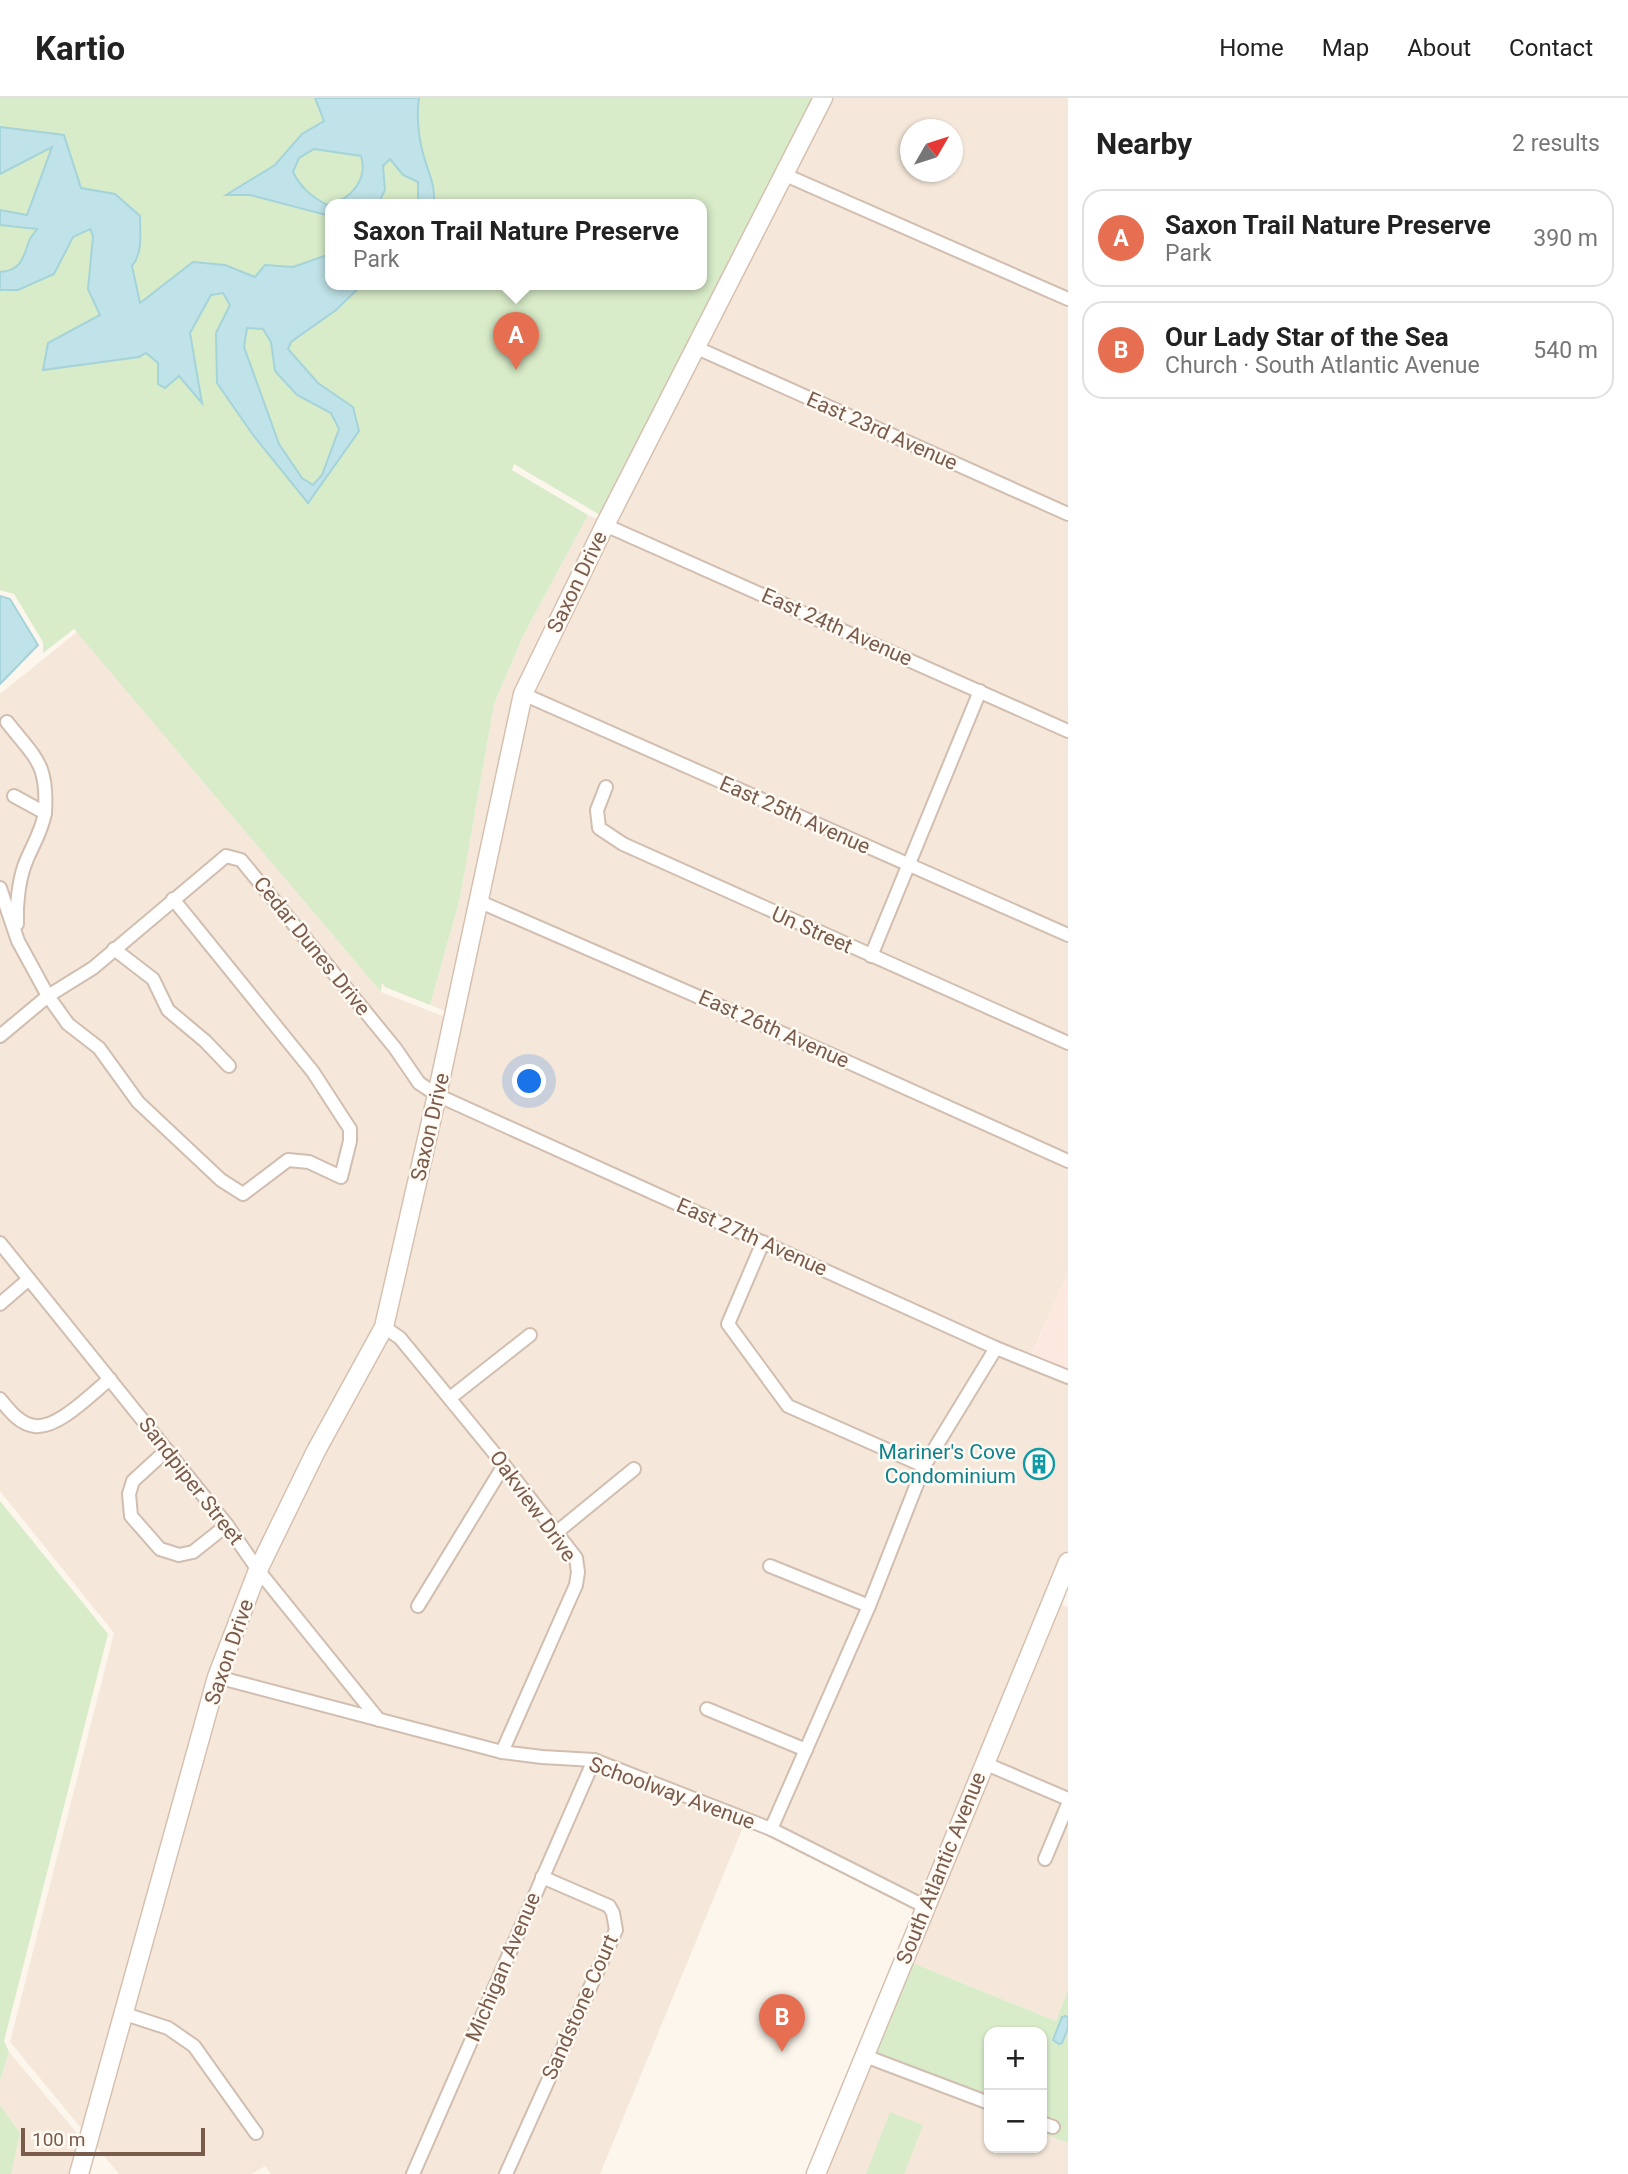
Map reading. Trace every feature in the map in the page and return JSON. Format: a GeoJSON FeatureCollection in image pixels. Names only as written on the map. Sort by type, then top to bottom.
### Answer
{"type":"FeatureCollection","features":[{"type":"Feature","properties":{"kind":"street","name":"Saxon Drive"},"geometry":{"type":"LineString","coordinates":[[79,2174],[217,1677],[258,1570],[316,1451],[384,1327],[523,694],[605,525],[823,98]]}},
{"type":"Feature","properties":{"kind":"street"},"geometry":{"type":"LineString","coordinates":[[783,174],[1068,299]]}},
{"type":"Feature","properties":{"kind":"street","name":"East 23rd Avenue"},"geometry":{"type":"LineString","coordinates":[[697,348],[1068,514]]}},
{"type":"Feature","properties":{"kind":"street","name":"East 24th Avenue"},"geometry":{"type":"LineString","coordinates":[[605,525],[1068,731]]}},
{"type":"Feature","properties":{"kind":"street"},"geometry":{"type":"LineString","coordinates":[[871,956],[980,691]]}},
{"type":"Feature","properties":{"kind":"street","name":"East 25th Avenue"},"geometry":{"type":"LineString","coordinates":[[523,694],[1068,935]]}},
{"type":"Feature","properties":{"kind":"street"},"geometry":{"type":"LineString","coordinates":[[7,722],[42,765],[46,790],[43,827],[26,861],[16,909],[18,941]]}},
{"type":"Feature","properties":{"kind":"street","name":"Un Street"},"geometry":{"type":"LineString","coordinates":[[606,787],[597,810],[599,828],[623,844],[1068,1043]]}},
{"type":"Feature","properties":{"kind":"street"},"geometry":{"type":"LineString","coordinates":[[14,796],[45,813]]}},
{"type":"Feature","properties":{"kind":"street","name":"Cedar Dunes Drive"},"geometry":{"type":"LineString","coordinates":[[0,1036],[48,996],[93,968],[226,856],[241,860],[395,1048],[419,1083],[437,1095]]}},
{"type":"Feature","properties":{"kind":"street"},"geometry":{"type":"LineString","coordinates":[[0,888],[18,941],[48,996],[68,1024],[99,1048],[138,1102],[221,1180],[243,1194],[288,1160],[309,1162],[341,1177],[350,1129],[313,1072],[173,899]]}},
{"type":"Feature","properties":{"kind":"street","name":"East 26th Avenue"},"geometry":{"type":"LineString","coordinates":[[478,901],[817,1048],[1068,1161]]}},
{"type":"Feature","properties":{"kind":"street"},"geometry":{"type":"LineString","coordinates":[[114,949],[153,979],[168,1010],[205,1041],[229,1066]]}},
{"type":"Feature","properties":{"kind":"street","name":"East 27th Avenue"},"geometry":{"type":"LineString","coordinates":[[437,1095],[996,1348],[1068,1377]]}},
{"type":"Feature","properties":{"kind":"street"},"geometry":{"type":"LineString","coordinates":[[764,1242],[728,1324],[788,1406],[924,1466]]}},
{"type":"Feature","properties":{"kind":"street","name":"Sandpiper Street"},"geometry":{"type":"LineString","coordinates":[[0,1243],[228,1525],[258,1570],[379,1720]]}},
{"type":"Feature","properties":{"kind":"street"},"geometry":{"type":"LineString","coordinates":[[0,1304],[29,1279]]}},
{"type":"Feature","properties":{"kind":"street","name":"Oakview Drive"},"geometry":{"type":"LineString","coordinates":[[384,1327],[400,1338],[450,1398],[576,1558],[576,1584],[502,1752]]}},
{"type":"Feature","properties":{"kind":"street"},"geometry":{"type":"LineString","coordinates":[[450,1398],[530,1335]]}},
{"type":"Feature","properties":{"kind":"street","name":"Schoolway Avenue"},"geometry":{"type":"LineString","coordinates":[[217,1677],[502,1752],[594,1760],[771,1829],[869,1606],[924,1466],[996,1348]]}},
{"type":"Feature","properties":{"kind":"street"},"geometry":{"type":"LineString","coordinates":[[0,1399],[17,1419],[35,1426],[55,1423],[110,1379]]}},
{"type":"Feature","properties":{"kind":"street"},"geometry":{"type":"LineString","coordinates":[[167,1450],[133,1481],[129,1494],[131,1516],[160,1549],[179,1555],[193,1552],[228,1525]]}},
{"type":"Feature","properties":{"kind":"street"},"geometry":{"type":"LineString","coordinates":[[418,1606],[504,1465]]}},
{"type":"Feature","properties":{"kind":"street"},"geometry":{"type":"LineString","coordinates":[[557,1532],[634,1469]]}},
{"type":"Feature","properties":{"kind":"street","name":"South Atlantic Avenue"},"geometry":{"type":"LineString","coordinates":[[816,2174],[984,1763],[1062,1594],[1068,1562]]}},
{"type":"Feature","properties":{"kind":"street"},"geometry":{"type":"LineString","coordinates":[[770,1566],[869,1606]]}},
{"type":"Feature","properties":{"kind":"street"},"geometry":{"type":"LineString","coordinates":[[707,1710],[806,1750]]}},
{"type":"Feature","properties":{"kind":"street","name":"Michigan Avenue"},"geometry":{"type":"LineString","coordinates":[[414,2174],[594,1760]]}},
{"type":"Feature","properties":{"kind":"street"},"geometry":{"type":"LineString","coordinates":[[984,1763],[1068,1801],[1045,1859]]}},
{"type":"Feature","properties":{"kind":"street"},"geometry":{"type":"LineString","coordinates":[[771,1829],[926,1907]]}},
{"type":"Feature","properties":{"kind":"street","name":"Sandstone Court"},"geometry":{"type":"LineString","coordinates":[[506,2174],[616,1930],[614,1913],[609,1906],[542,1877]]}},
{"type":"Feature","properties":{"kind":"street"},"geometry":{"type":"LineString","coordinates":[[125,2014],[168,2028],[194,2046],[256,2133]]}},
{"type":"Feature","properties":{"kind":"street"},"geometry":{"type":"LineString","coordinates":[[865,2056],[984,2101]]}},
{"type":"Feature","properties":{"kind":"shaded area"},"geometry":{"type":"Polygon","coordinates":[[[823,98],[1068,98],[1068,1273],[1029,1360],[1068,1377],[1068,1562],[926,1907],[746,1820],[600,2174],[271,2174],[265,2166],[252,2174],[119,2174],[10,2042],[114,1633],[0,1491],[0,694],[77,632],[381,992],[453,1020],[523,694],[823,98]]]}},
{"type":"Feature","properties":{"kind":"shaded area"},"geometry":{"type":"Polygon","coordinates":[[[588,515],[600,520],[532,656],[448,1012],[430,1005],[460,898],[494,704],[523,636],[588,515]]]}},
{"type":"Feature","properties":{"kind":"shaded area"},"geometry":{"type":"Polygon","coordinates":[[[1068,1273],[1068,1377],[1029,1361],[1068,1273]]]}},
{"type":"Feature","properties":{"kind":"shaded area"},"geometry":{"type":"Polygon","coordinates":[[[1058,1603],[1068,1607],[1068,1989],[1056,2021],[910,1962],[1058,1603]]]}},
{"type":"Feature","properties":{"kind":"shaded area"},"geometry":{"type":"Polygon","coordinates":[[[9,2052],[82,2139],[72,2174],[11,2174],[20,2133],[0,2105],[0,2080],[9,2052]]]}},
{"type":"Feature","properties":{"kind":"shaded area"},"geometry":{"type":"Polygon","coordinates":[[[871,2058],[984,2109],[984,2153],[1047,2153],[1047,2135],[1068,2143],[1068,2174],[823,2174],[871,2058]]]}},
{"type":"Feature","properties":{"kind":"green space"},"geometry":{"type":"Polygon","coordinates":[[[0,98],[315,98],[325,121],[302,134],[275,165],[227,194],[249,195],[325,215],[325,256],[293,267],[265,265],[255,277],[225,265],[193,262],[140,303],[115,194],[81,188],[64,135],[0,127],[0,98]]]}},
{"type":"Feature","properties":{"kind":"green space"},"geometry":{"type":"Polygon","coordinates":[[[419,98],[823,98],[697,348],[680,357],[600,515],[514,464],[512,470],[588,515],[523,636],[494,704],[460,898],[430,1005],[385,987],[382,983],[381,992],[74,629],[43,653],[43,642],[14,594],[0,590],[0,290],[18,290],[54,274],[73,237],[90,229],[93,236],[88,289],[100,315],[48,343],[146,353],[179,376],[202,402],[190,333],[211,295],[223,293],[230,305],[216,333],[217,383],[253,435],[308,503],[358,431],[353,407],[318,383],[288,349],[291,342],[336,310],[357,290],[707,290],[707,199],[434,199],[433,186],[420,137],[419,98]]]}},
{"type":"Feature","properties":{"kind":"green space"},"geometry":{"type":"Polygon","coordinates":[[[52,146],[27,215],[0,210],[0,174],[52,146]]]}},
{"type":"Feature","properties":{"kind":"green space"},"geometry":{"type":"Polygon","coordinates":[[[314,149],[361,156],[360,180],[354,191],[345,199],[325,199],[325,204],[300,186],[293,171],[299,158],[314,149]]]}},
{"type":"Feature","properties":{"kind":"green space"},"geometry":{"type":"Polygon","coordinates":[[[390,159],[403,175],[418,182],[418,199],[380,199],[385,190],[383,166],[390,159]]]}},
{"type":"Feature","properties":{"kind":"green space"},"geometry":{"type":"Polygon","coordinates":[[[0,225],[38,228],[29,240],[21,263],[14,270],[0,272],[0,225]]]}},
{"type":"Feature","properties":{"kind":"green space"},"geometry":{"type":"Polygon","coordinates":[[[247,328],[263,328],[271,342],[275,371],[297,395],[331,413],[339,429],[322,475],[312,485],[302,478],[279,444],[243,347],[247,328]]]}},
{"type":"Feature","properties":{"kind":"green space"},"geometry":{"type":"Polygon","coordinates":[[[0,1501],[108,1634],[4,2041],[9,2052],[0,2080],[0,1501]]]}},
{"type":"Feature","properties":{"kind":"green space"},"geometry":{"type":"Polygon","coordinates":[[[910,1962],[1056,2021],[1068,1989],[1068,2143],[1047,2135],[1047,2027],[984,2027],[984,2109],[871,2058],[910,1962]]]}},
{"type":"Feature","properties":{"kind":"green space"},"geometry":{"type":"Polygon","coordinates":[[[0,2105],[20,2133],[11,2174],[0,2174],[0,2105]]]}},
{"type":"Feature","properties":{"kind":"green space"},"geometry":{"type":"Polygon","coordinates":[[[890,2112],[923,2125],[904,2174],[866,2174],[890,2112]]]}},
{"type":"Feature","properties":{"kind":"water"},"geometry":{"type":"Polygon","coordinates":[[[315,98],[419,98],[420,137],[433,186],[434,199],[418,199],[418,182],[403,175],[390,159],[383,166],[385,190],[380,199],[342,199],[352,192],[360,180],[363,164],[361,156],[314,149],[299,158],[293,172],[307,191],[325,204],[325,215],[250,195],[226,195],[275,165],[302,134],[324,121],[315,98]]]}},
{"type":"Feature","properties":{"kind":"water"},"geometry":{"type":"Polygon","coordinates":[[[0,127],[64,135],[81,188],[115,194],[140,216],[139,249],[132,266],[140,303],[193,262],[225,265],[255,277],[265,265],[293,267],[325,256],[325,290],[357,290],[336,310],[291,342],[288,349],[318,383],[353,407],[359,431],[308,503],[253,435],[217,383],[216,333],[230,305],[223,293],[211,295],[190,333],[202,403],[179,376],[165,388],[158,384],[158,363],[146,353],[139,357],[43,370],[48,343],[100,315],[88,289],[93,236],[90,229],[73,237],[54,274],[18,290],[0,290],[0,272],[19,264],[37,229],[0,225],[0,210],[27,215],[52,147],[0,174],[0,127]],[[247,328],[244,347],[279,444],[302,478],[313,485],[322,475],[339,429],[331,413],[297,395],[275,371],[271,342],[263,329],[247,328]]]}},
{"type":"Feature","properties":{"kind":"water"},"geometry":{"type":"Polygon","coordinates":[[[0,596],[10,599],[38,645],[0,684],[0,596]]]}},
{"type":"Feature","properties":{"kind":"water"},"geometry":{"type":"Polygon","coordinates":[[[1062,2017],[1068,2017],[1068,2028],[1062,2043],[1059,2044],[1053,2040],[1062,2017]]]}},
{"type":"Feature","properties":{"kind":"place","name":"Saxon Trail Nature Preserve"},"geometry":{"type":"Point","coordinates":[516,370]}},
{"type":"Feature","properties":{"kind":"place","name":"Mariner's Cove Condominium"},"geometry":{"type":"Point","coordinates":[1039,1464]}},
{"type":"Feature","properties":{"kind":"place","name":"Our Lady Star of the Sea"},"geometry":{"type":"Point","coordinates":[782,2052]}}]}
